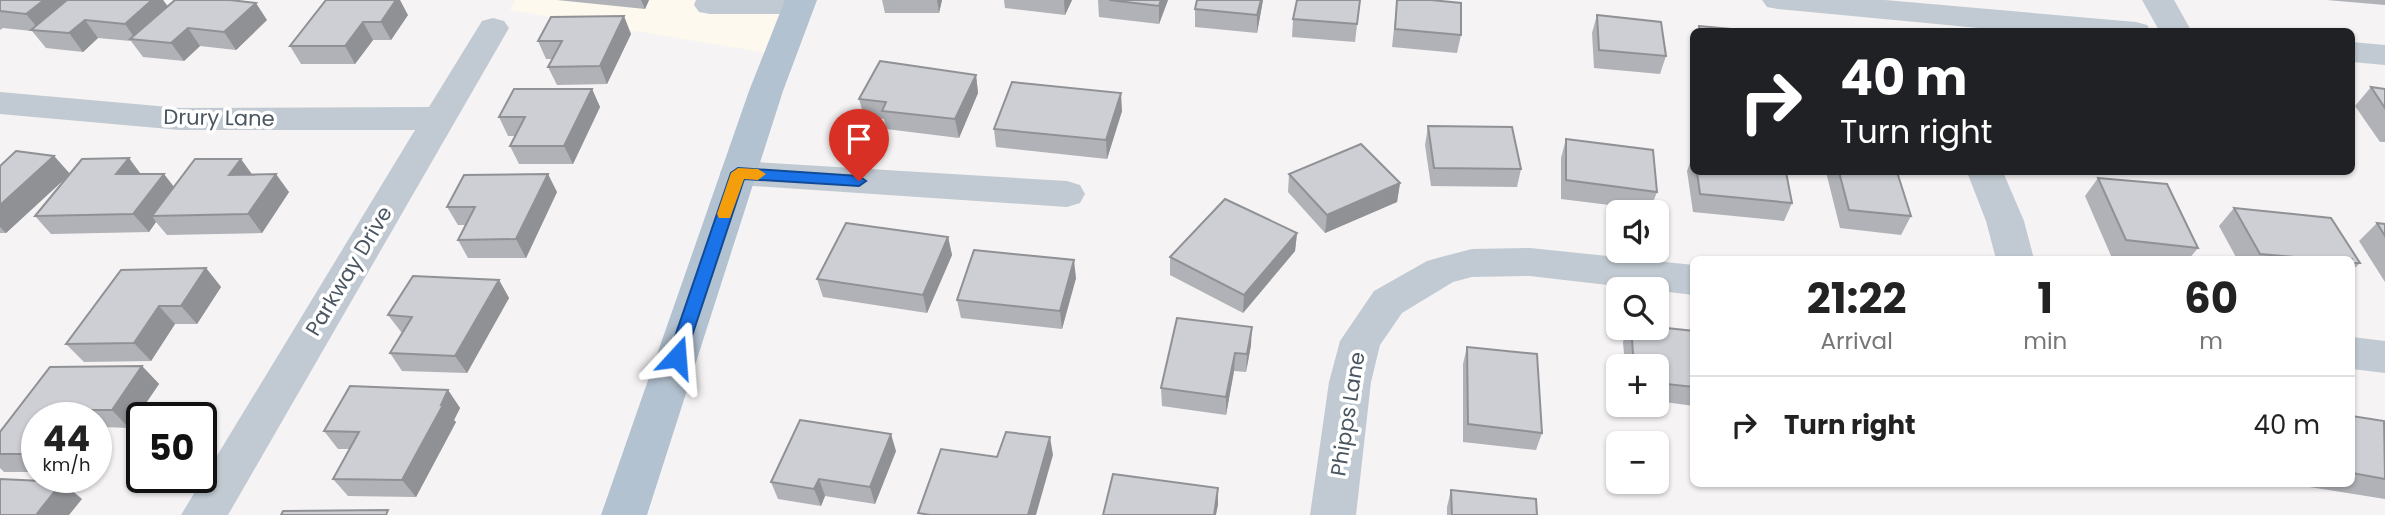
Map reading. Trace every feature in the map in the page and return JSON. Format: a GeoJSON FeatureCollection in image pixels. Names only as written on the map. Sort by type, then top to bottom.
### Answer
{"type":"FeatureCollection","features":[{"type":"Feature","properties":{"kind":"main road"},"geometry":{"type":"LineString","coordinates":[[624,515],[766,91],[800,2]]}},
{"type":"Feature","properties":{"kind":"street"},"geometry":{"type":"LineString","coordinates":[[712,0],[709,5],[800,2]]}},
{"type":"Feature","properties":{"kind":"street"},"geometry":{"type":"LineString","coordinates":[[1777,0],[1927,22],[2052,28]]}},
{"type":"Feature","properties":{"kind":"street"},"geometry":{"type":"LineString","coordinates":[[2158,0],[2174,28]]}},
{"type":"Feature","properties":{"kind":"street","name":"Parkway Drive"},"geometry":{"type":"LineString","coordinates":[[204,515],[493,28]]}},
{"type":"Feature","properties":{"kind":"street"},"geometry":{"type":"LineString","coordinates":[[2355,52],[2385,55]]}},
{"type":"Feature","properties":{"kind":"street","name":"Drury Lane"},"geometry":{"type":"LineString","coordinates":[[0,103],[180,119],[440,118]]}},
{"type":"Feature","properties":{"kind":"street"},"geometry":{"type":"LineString","coordinates":[[738,173],[1067,194]]}},
{"type":"Feature","properties":{"kind":"street"},"geometry":{"type":"LineString","coordinates":[[1986,175],[2005,221],[2014,256]]}},
{"type":"Feature","properties":{"kind":"street","name":"Phipps Lane"},"geometry":{"type":"LineString","coordinates":[[1334,515],[1349,382],[1360,341],[1388,302],[1441,271],[1472,263],[1530,262],[1690,280]]}},
{"type":"Feature","properties":{"kind":"street"},"geometry":{"type":"LineString","coordinates":[[2355,353],[2385,356]]}},
{"type":"Feature","properties":{"kind":"shaded area"},"geometry":{"type":"Polygon","coordinates":[[[515,0],[784,0],[767,53],[510,10],[515,0]]]}},
{"type":"Feature","properties":{"kind":"building"},"geometry":{"type":"Polygon","coordinates":[[[0,0],[44,0],[26,14],[0,11],[0,0]]]}},
{"type":"Feature","properties":{"kind":"building"},"geometry":{"type":"Polygon","coordinates":[[[67,0],[152,0],[125,24],[85,20],[69,33],[31,30],[67,0]]]}},
{"type":"Feature","properties":{"kind":"building"},"geometry":{"type":"Polygon","coordinates":[[[175,0],[256,3],[224,32],[188,28],[171,43],[130,39],[175,0]]]}},
{"type":"Feature","properties":{"kind":"building"},"geometry":{"type":"Polygon","coordinates":[[[326,0],[396,0],[381,22],[363,22],[345,46],[290,46],[326,0]]]}},
{"type":"Feature","properties":{"kind":"building"},"geometry":{"type":"Polygon","coordinates":[[[1109,0],[1161,0],[1159,6],[1109,0]]]}},
{"type":"Feature","properties":{"kind":"building"},"geometry":{"type":"Polygon","coordinates":[[[1197,0],[1261,0],[1257,15],[1195,9],[1197,0]]]}},
{"type":"Feature","properties":{"kind":"building"},"geometry":{"type":"Polygon","coordinates":[[[1297,0],[1360,0],[1357,24],[1293,19],[1297,0]]]}},
{"type":"Feature","properties":{"kind":"building"},"geometry":{"type":"Polygon","coordinates":[[[1397,0],[1461,3],[1461,35],[1395,29],[1397,0]]]}},
{"type":"Feature","properties":{"kind":"building"},"geometry":{"type":"Polygon","coordinates":[[[1597,15],[1661,22],[1666,56],[1599,50],[1597,15]]]}},
{"type":"Feature","properties":{"kind":"building"},"geometry":{"type":"Polygon","coordinates":[[[624,16],[600,66],[548,67],[562,41],[538,41],[551,17],[624,16]]]}},
{"type":"Feature","properties":{"kind":"building"},"geometry":{"type":"Polygon","coordinates":[[[880,61],[976,75],[955,119],[882,111],[886,102],[859,99],[880,61]]]}},
{"type":"Feature","properties":{"kind":"building"},"geometry":{"type":"Polygon","coordinates":[[[1012,82],[1121,93],[1106,140],[994,129],[1012,82]]]}},
{"type":"Feature","properties":{"kind":"building"},"geometry":{"type":"Polygon","coordinates":[[[2371,87],[2385,89],[2385,108],[2371,87]]]}},
{"type":"Feature","properties":{"kind":"building"},"geometry":{"type":"Polygon","coordinates":[[[514,89],[592,89],[564,146],[510,146],[525,117],[499,117],[514,89]]]}},
{"type":"Feature","properties":{"kind":"building"},"geometry":{"type":"Polygon","coordinates":[[[1428,126],[1512,127],[1521,169],[1434,168],[1428,126]]]}},
{"type":"Feature","properties":{"kind":"building"},"geometry":{"type":"Polygon","coordinates":[[[1566,139],[1653,150],[1657,192],[1566,180],[1566,139]]]}},
{"type":"Feature","properties":{"kind":"building"},"geometry":{"type":"Polygon","coordinates":[[[1361,144],[1400,183],[1327,215],[1289,174],[1361,144]]]}},
{"type":"Feature","properties":{"kind":"building"},"geometry":{"type":"Polygon","coordinates":[[[16,151],[54,156],[0,205],[0,166],[16,151]]]}},
{"type":"Feature","properties":{"kind":"building"},"geometry":{"type":"Polygon","coordinates":[[[129,158],[116,174],[164,174],[133,214],[35,216],[82,159],[129,158]]]}},
{"type":"Feature","properties":{"kind":"building"},"geometry":{"type":"Polygon","coordinates":[[[195,159],[241,159],[229,175],[276,174],[248,214],[152,216],[195,159]]]}},
{"type":"Feature","properties":{"kind":"building"},"geometry":{"type":"Polygon","coordinates":[[[548,174],[516,239],[458,240],[475,207],[447,207],[464,175],[548,174]]]}},
{"type":"Feature","properties":{"kind":"building"},"geometry":{"type":"Polygon","coordinates":[[[1697,175],[1787,175],[1792,203],[1700,194],[1697,175]]]}},
{"type":"Feature","properties":{"kind":"building"},"geometry":{"type":"Polygon","coordinates":[[[1840,175],[1898,175],[1911,216],[1849,210],[1840,175]]]}},
{"type":"Feature","properties":{"kind":"building"},"geometry":{"type":"Polygon","coordinates":[[[2098,178],[2167,184],[2198,248],[2126,240],[2098,178]]]}},
{"type":"Feature","properties":{"kind":"building"},"geometry":{"type":"Polygon","coordinates":[[[1225,199],[1297,233],[1244,295],[1170,257],[1225,199]]]}},
{"type":"Feature","properties":{"kind":"building"},"geometry":{"type":"Polygon","coordinates":[[[2234,208],[2331,218],[2360,263],[2355,263],[2355,256],[2260,254],[2234,208]]]}},
{"type":"Feature","properties":{"kind":"building"},"geometry":{"type":"Polygon","coordinates":[[[846,223],[948,237],[923,295],[817,279],[846,223]]]}},
{"type":"Feature","properties":{"kind":"building"},"geometry":{"type":"Polygon","coordinates":[[[2377,223],[2385,224],[2385,236],[2377,223]]]}},
{"type":"Feature","properties":{"kind":"building"},"geometry":{"type":"Polygon","coordinates":[[[974,250],[1074,260],[1060,311],[957,300],[974,250]]]}},
{"type":"Feature","properties":{"kind":"building"},"geometry":{"type":"Polygon","coordinates":[[[206,268],[181,306],[159,306],[134,343],[66,344],[121,270],[206,268]]]}},
{"type":"Feature","properties":{"kind":"building"},"geometry":{"type":"Polygon","coordinates":[[[413,276],[499,280],[455,356],[390,353],[412,317],[388,315],[413,276]]]}},
{"type":"Feature","properties":{"kind":"building"},"geometry":{"type":"Polygon","coordinates":[[[1177,318],[1252,327],[1247,354],[1235,353],[1226,397],[1161,388],[1177,318]]]}},
{"type":"Feature","properties":{"kind":"building"},"geometry":{"type":"Polygon","coordinates":[[[1669,328],[1690,331],[1690,387],[1669,384],[1669,354],[1633,354],[1632,340],[1669,340],[1669,328]]]}},
{"type":"Feature","properties":{"kind":"building"},"geometry":{"type":"Polygon","coordinates":[[[1467,347],[1537,354],[1542,433],[1468,424],[1467,347]]]}},
{"type":"Feature","properties":{"kind":"building"},"geometry":{"type":"Polygon","coordinates":[[[142,366],[112,410],[112,402],[23,402],[50,367],[142,366]]]}},
{"type":"Feature","properties":{"kind":"building"},"geometry":{"type":"Polygon","coordinates":[[[350,386],[448,390],[443,405],[402,480],[333,479],[359,432],[324,431],[350,386]]]}},
{"type":"Feature","properties":{"kind":"building"},"geometry":{"type":"Polygon","coordinates":[[[21,405],[21,454],[0,454],[0,432],[21,405]]]}},
{"type":"Feature","properties":{"kind":"building"},"geometry":{"type":"Polygon","coordinates":[[[2355,416],[2384,421],[2385,479],[2355,474],[2355,416]]]}},
{"type":"Feature","properties":{"kind":"building"},"geometry":{"type":"Polygon","coordinates":[[[800,420],[891,434],[870,487],[819,479],[814,489],[771,482],[800,420]]]}},
{"type":"Feature","properties":{"kind":"building"},"geometry":{"type":"Polygon","coordinates":[[[1006,432],[1050,437],[1028,515],[918,513],[941,449],[997,457],[1006,432]]]}},
{"type":"Feature","properties":{"kind":"building"},"geometry":{"type":"Polygon","coordinates":[[[1113,474],[1218,488],[1214,515],[1103,515],[1113,474]]]}},
{"type":"Feature","properties":{"kind":"building"},"geometry":{"type":"Polygon","coordinates":[[[0,479],[21,480],[21,493],[53,493],[36,515],[0,515],[0,479]]]}},
{"type":"Feature","properties":{"kind":"building"},"geometry":{"type":"Polygon","coordinates":[[[1451,490],[1536,499],[1537,515],[1452,515],[1451,490]]]}},
{"type":"Feature","properties":{"kind":"building"},"geometry":{"type":"Polygon","coordinates":[[[388,510],[386,515],[281,515],[283,511],[388,510]]]}},
{"type":"Feature","properties":{"kind":"slow traffic"},"geometry":{"type":"LineString","coordinates":[[725,214],[738,173],[758,174]]}},
{"type":"Feature","properties":{"kind":"route"},"geometry":{"type":"LineString","coordinates":[[677,357],[738,173],[859,181]]}}]}
